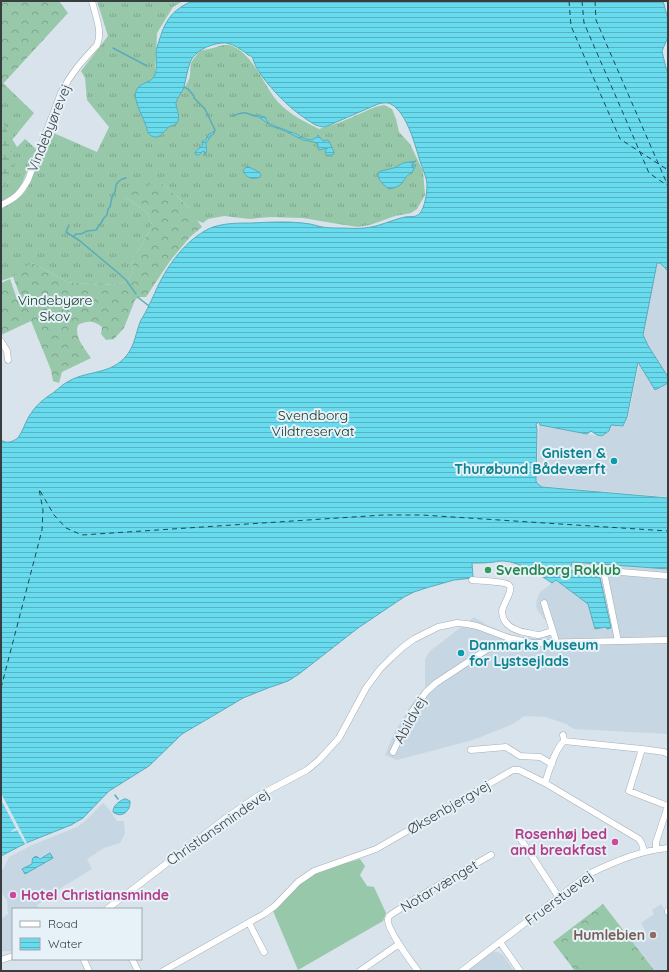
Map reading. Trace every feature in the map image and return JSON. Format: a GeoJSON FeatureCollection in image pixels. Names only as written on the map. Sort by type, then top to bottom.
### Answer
{"type":"FeatureCollection","features":[{"type":"Feature","properties":{"kind":"street","name":"Vindebyørevej"},"geometry":{"type":"LineString","coordinates":[[1,205],[16,197],[28,180],[67,81],[78,65],[99,41],[99,31],[92,1]]}},
{"type":"Feature","properties":{"kind":"street"},"geometry":{"type":"LineString","coordinates":[[1,340],[7,351],[8,360]]}},
{"type":"Feature","properties":{"kind":"street"},"geometry":{"type":"LineString","coordinates":[[585,569],[668,576]]}},
{"type":"Feature","properties":{"kind":"street"},"geometry":{"type":"LineString","coordinates":[[604,570],[618,641]]}},
{"type":"Feature","properties":{"kind":"street"},"geometry":{"type":"LineString","coordinates":[[472,580],[509,585],[511,588],[510,592],[502,613],[503,618],[508,625],[514,629],[538,635],[553,631]]}},
{"type":"Feature","properties":{"kind":"street"},"geometry":{"type":"LineString","coordinates":[[544,603],[555,638],[555,643]]}},
{"type":"Feature","properties":{"kind":"street","name":"Christiansmindevej"},"geometry":{"type":"LineString","coordinates":[[109,908],[226,818],[256,797],[307,770],[319,760],[338,738],[366,688],[380,669],[403,647],[414,639],[438,627],[457,623],[467,624],[477,626],[509,638],[532,643],[668,640]]}},
{"type":"Feature","properties":{"kind":"street","name":"Abildvej"},"geometry":{"type":"LineString","coordinates":[[393,752],[412,712],[426,692],[436,682],[486,650],[506,643],[509,638]]}},
{"type":"Feature","properties":{"kind":"street"},"geometry":{"type":"LineString","coordinates":[[545,783],[560,744],[564,738],[664,752],[668,754]]}},
{"type":"Feature","properties":{"kind":"street"},"geometry":{"type":"LineString","coordinates":[[471,750],[506,747],[520,756],[540,757],[552,764]]}},
{"type":"Feature","properties":{"kind":"street"},"geometry":{"type":"LineString","coordinates":[[642,749],[629,791],[668,806],[656,842],[656,849]]}},
{"type":"Feature","properties":{"kind":"street","name":"Øksenbjergvej"},"geometry":{"type":"LineString","coordinates":[[163,971],[264,914],[275,906],[298,882],[314,871],[376,849],[513,770],[519,770],[545,783],[638,839],[642,844],[644,852]]}},
{"type":"Feature","properties":{"kind":"street"},"geometry":{"type":"LineString","coordinates":[[520,838],[558,896]]}},
{"type":"Feature","properties":{"kind":"street","name":"Fruerstuevej"},"geometry":{"type":"LineString","coordinates":[[462,971],[558,896],[592,872],[644,852],[668,848]]}},
{"type":"Feature","properties":{"kind":"street","name":"Notarvænget"},"geometry":{"type":"LineString","coordinates":[[399,944],[388,923],[389,916],[413,900],[491,855]]}},
{"type":"Feature","properties":{"kind":"street"},"geometry":{"type":"LineString","coordinates":[[249,923],[264,952]]}},
{"type":"Feature","properties":{"kind":"street"},"geometry":{"type":"LineString","coordinates":[[500,942],[520,971]]}},
{"type":"Feature","properties":{"kind":"street"},"geometry":{"type":"LineString","coordinates":[[360,971],[399,944],[418,971]]}},
{"type":"Feature","properties":{"kind":"street"},"geometry":{"type":"LineString","coordinates":[[1,960],[12,956]]}},
{"type":"Feature","properties":{"kind":"street"},"geometry":{"type":"LineString","coordinates":[[84,960],[89,971]]}},
{"type":"Feature","properties":{"kind":"street"},"geometry":{"type":"LineString","coordinates":[[132,960],[138,971]]}},
{"type":"Feature","properties":{"kind":"shaded area"},"geometry":{"type":"Polygon","coordinates":[[[659,262],[668,271],[668,377],[646,344],[647,343],[643,336],[656,265],[659,262]]]}},
{"type":"Feature","properties":{"kind":"shaded area"},"geometry":{"type":"Polygon","coordinates":[[[639,364],[655,391],[668,383],[668,497],[541,486],[537,480],[539,425],[602,437],[610,431],[611,425],[623,427],[628,417],[639,364]]]}},
{"type":"Feature","properties":{"kind":"shaded area"},"geometry":{"type":"Polygon","coordinates":[[[572,562],[668,569],[668,734],[574,729],[566,724],[546,717],[524,716],[513,724],[473,740],[397,760],[385,755],[394,733],[411,705],[425,688],[425,659],[430,651],[474,617],[487,625],[506,633],[522,637],[545,637],[550,627],[538,611],[536,606],[537,599],[540,592],[556,580],[588,604],[610,629],[600,579],[570,570],[572,562]]]}},
{"type":"Feature","properties":{"kind":"shaded area","name":"Hotel Christiansminde"},"geometry":{"type":"Polygon","coordinates":[[[103,803],[117,821],[124,821],[125,834],[120,843],[104,848],[87,859],[92,869],[37,905],[38,908],[12,908],[12,951],[1,951],[1,919],[8,914],[7,900],[1,893],[1,873],[9,857],[32,845],[77,827],[103,803]]]}},
{"type":"Feature","properties":{"kind":"shaded area","name":"Humlebien"},"geometry":{"type":"Polygon","coordinates":[[[661,904],[668,915],[668,971],[656,971],[631,940],[645,930],[641,923],[654,914],[652,910],[661,904]]]}},
{"type":"Feature","properties":{"kind":"shaded area"},"geometry":{"type":"Polygon","coordinates":[[[493,952],[503,955],[514,971],[468,971],[493,952]]]}},
{"type":"Feature","properties":{"kind":"green space"},"geometry":{"type":"Polygon","coordinates":[[[1,1],[59,1],[68,13],[1,86],[1,1]]]}},
{"type":"Feature","properties":{"kind":"green space"},"geometry":{"type":"Polygon","coordinates":[[[97,1],[183,1],[173,7],[157,33],[155,75],[152,80],[135,94],[137,104],[148,133],[176,105],[178,98],[189,79],[191,63],[198,53],[202,50],[229,45],[245,54],[282,106],[297,117],[319,129],[341,122],[375,107],[384,105],[392,109],[399,132],[410,144],[423,171],[425,195],[417,209],[411,213],[358,227],[303,218],[271,217],[250,219],[224,216],[208,219],[203,223],[196,220],[188,207],[161,183],[125,197],[148,213],[152,225],[142,245],[133,257],[132,273],[127,282],[100,285],[67,282],[33,263],[15,276],[1,281],[1,207],[15,200],[25,192],[49,131],[97,152],[109,127],[87,100],[85,78],[81,71],[108,36],[97,1]]]}},
{"type":"Feature","properties":{"kind":"green space"},"geometry":{"type":"Polygon","coordinates":[[[3,83],[34,113],[12,140],[1,121],[1,86],[3,83]]]}},
{"type":"Feature","properties":{"kind":"green space"},"geometry":{"type":"Polygon","coordinates":[[[1,121],[17,147],[11,153],[15,164],[10,180],[1,190],[1,121]]]}},
{"type":"Feature","properties":{"kind":"green space"},"geometry":{"type":"Polygon","coordinates":[[[25,139],[36,149],[21,186],[15,194],[1,203],[1,190],[10,180],[11,153],[25,139]]]}},
{"type":"Feature","properties":{"kind":"green space","name":"Vindebyøre Skov"},"geometry":{"type":"Polygon","coordinates":[[[161,183],[188,207],[202,227],[190,237],[170,261],[146,297],[139,297],[135,300],[124,328],[114,339],[106,340],[101,334],[102,327],[96,323],[87,322],[78,325],[77,334],[91,358],[62,372],[59,383],[53,381],[51,370],[31,321],[1,335],[1,283],[10,279],[17,299],[16,300],[21,298],[13,277],[22,268],[33,263],[67,282],[100,285],[127,282],[132,273],[133,257],[142,245],[152,225],[148,213],[125,197],[127,188],[161,183]]]}},
{"type":"Feature","properties":{"kind":"green space"},"geometry":{"type":"Polygon","coordinates":[[[360,859],[365,866],[360,875],[367,886],[374,887],[386,913],[383,921],[298,970],[273,911],[302,882],[308,878],[330,868],[360,859]]]}},
{"type":"Feature","properties":{"kind":"green space"},"geometry":{"type":"Polygon","coordinates":[[[603,904],[655,971],[575,971],[553,942],[603,904]]]}},
{"type":"Feature","properties":{"kind":"green space"},"geometry":{"type":"Polygon","coordinates":[[[603,913],[647,971],[586,971],[565,943],[603,913]]]}},
{"type":"Feature","properties":{"kind":"water","name":"Svendborg Vildtreservat"},"geometry":{"type":"Polygon","coordinates":[[[192,1],[663,1],[668,19],[668,37],[662,51],[668,74],[668,271],[660,263],[657,263],[643,335],[668,377],[668,383],[655,390],[638,362],[627,417],[623,426],[611,425],[609,431],[602,436],[591,431],[587,434],[540,425],[539,422],[536,424],[536,481],[542,487],[668,498],[668,569],[572,562],[570,570],[600,578],[611,628],[607,629],[606,627],[595,629],[588,604],[556,580],[552,583],[529,569],[510,562],[501,561],[472,563],[473,578],[454,580],[414,592],[404,597],[358,628],[288,681],[243,698],[182,734],[149,766],[109,791],[83,818],[71,825],[26,843],[1,856],[1,440],[10,442],[18,438],[28,418],[36,407],[69,381],[114,366],[127,355],[132,347],[141,320],[164,274],[182,250],[197,236],[205,231],[213,227],[227,224],[274,222],[303,223],[330,228],[369,227],[405,217],[417,216],[422,210],[425,200],[427,188],[426,180],[410,131],[402,115],[391,104],[378,104],[325,127],[317,126],[293,109],[276,93],[261,75],[251,56],[227,43],[211,45],[200,51],[192,58],[183,89],[176,103],[179,116],[176,124],[167,128],[157,137],[149,134],[135,97],[136,92],[139,86],[154,77],[157,47],[163,29],[169,18],[181,7],[192,1]]]}},
{"type":"Feature","properties":{"kind":"water"},"geometry":{"type":"Polygon","coordinates":[[[255,116],[265,117],[271,124],[311,140],[316,138],[318,135],[323,141],[329,141],[334,154],[326,155],[325,151],[327,148],[319,150],[318,144],[303,140],[271,126],[259,117],[255,116]]]}},
{"type":"Feature","properties":{"kind":"water"},"geometry":{"type":"Polygon","coordinates":[[[215,130],[214,134],[210,136],[206,143],[206,153],[204,156],[205,152],[203,151],[199,155],[196,155],[196,151],[203,145],[202,141],[205,141],[209,134],[215,130]]]}},
{"type":"Feature","properties":{"kind":"water"},"geometry":{"type":"Polygon","coordinates":[[[416,161],[412,164],[412,167],[415,165],[416,166],[412,173],[407,176],[397,187],[389,189],[379,178],[378,173],[381,171],[394,168],[403,163],[416,161]]]}},
{"type":"Feature","properties":{"kind":"water"},"geometry":{"type":"Polygon","coordinates":[[[249,167],[259,172],[261,175],[260,177],[248,177],[243,171],[245,168],[249,167]]]}},
{"type":"Feature","properties":{"kind":"water"},"geometry":{"type":"Polygon","coordinates":[[[124,799],[130,801],[127,811],[119,815],[113,812],[116,804],[124,799]]]}},
{"type":"Feature","properties":{"kind":"water"},"geometry":{"type":"Polygon","coordinates":[[[50,853],[53,858],[25,874],[22,869],[32,864],[34,857],[36,856],[40,859],[50,853]]]}},
{"type":"Feature","properties":{"kind":"pier"},"geometry":{"type":"Polygon","coordinates":[[[1,793],[27,843],[25,844],[17,830],[11,831],[16,828],[1,800],[1,793]]]}},
{"type":"Feature","properties":{"kind":"waterway"},"geometry":{"type":"LineString","coordinates":[[113,48],[147,66]]}},
{"type":"Feature","properties":{"kind":"waterway"},"geometry":{"type":"LineString","coordinates":[[184,87],[188,89],[194,98],[205,109],[215,130]]}},
{"type":"Feature","properties":{"kind":"waterway"},"geometry":{"type":"LineString","coordinates":[[232,116],[243,113],[248,113],[255,116]]}},
{"type":"Feature","properties":{"kind":"waterway"},"geometry":{"type":"LineString","coordinates":[[74,236],[76,234],[96,230],[107,215],[116,185],[122,179],[126,178]]}},
{"type":"Feature","properties":{"kind":"waterway"},"geometry":{"type":"LineString","coordinates":[[69,225],[66,232],[80,241],[117,272],[126,280],[136,294]]}},
{"type":"Feature","properties":{"kind":"waterway"},"geometry":{"type":"LineString","coordinates":[[138,297],[149,306]]}},
{"type":"Feature","properties":{"kind":"waterway"},"geometry":{"type":"LineString","coordinates":[[115,795],[118,799]]}},
{"type":"Feature","properties":{"kind":"ferry route"},"geometry":{"type":"LineString","coordinates":[[569,1],[571,26],[620,139],[668,170]]}},
{"type":"Feature","properties":{"kind":"ferry route"},"geometry":{"type":"LineString","coordinates":[[582,1],[584,23],[649,173],[668,186]]}},
{"type":"Feature","properties":{"kind":"ferry route"},"geometry":{"type":"LineString","coordinates":[[595,1],[596,20],[668,186]]}},
{"type":"Feature","properties":{"kind":"ferry route"},"geometry":{"type":"LineString","coordinates":[[1,688],[42,530],[43,510],[39,489],[54,515],[66,528],[82,535],[383,515],[422,515],[668,531]]}},
{"type":"Feature","properties":{"kind":"place","name":"Gnisten & Thurøbund Bådeværft"},"geometry":{"type":"Point","coordinates":[614,461]}},
{"type":"Feature","properties":{"kind":"place","name":"Svendborg Roklub"},"geometry":{"type":"Point","coordinates":[488,570]}},
{"type":"Feature","properties":{"kind":"place","name":"Danmarks Museum for Lystsejlads"},"geometry":{"type":"Point","coordinates":[461,653]}},
{"type":"Feature","properties":{"kind":"place","name":"Rosenhøj bed and breakfast"},"geometry":{"type":"Point","coordinates":[615,842]}},
{"type":"Feature","properties":{"kind":"place","name":"Hotel Christiansminde"},"geometry":{"type":"Point","coordinates":[13,895]}},
{"type":"Feature","properties":{"kind":"place","name":"Humlebien"},"geometry":{"type":"Point","coordinates":[653,935]}}]}
